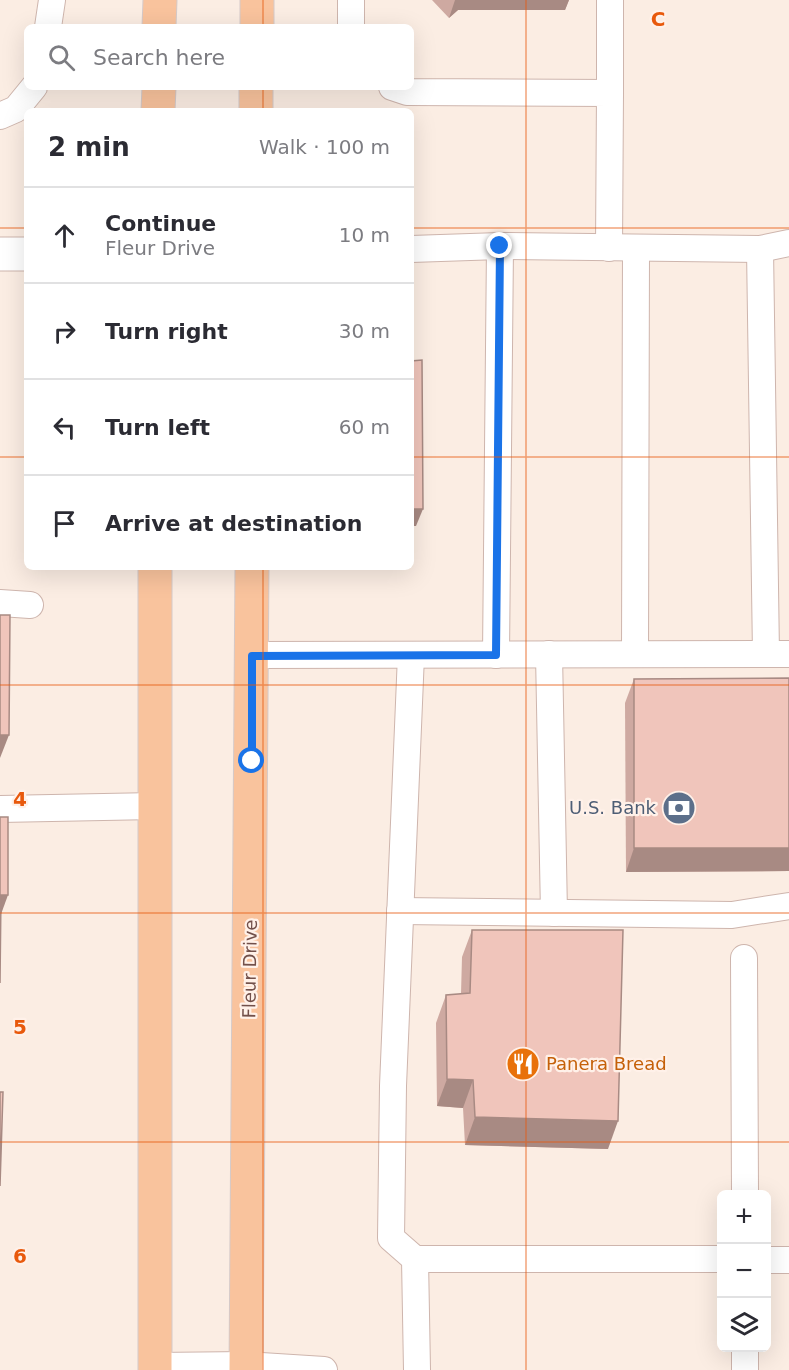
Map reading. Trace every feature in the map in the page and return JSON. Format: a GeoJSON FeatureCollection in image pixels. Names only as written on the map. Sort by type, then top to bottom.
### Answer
{"type":"FeatureCollection","features":[{"type":"Feature","properties":{"kind":"main road"},"geometry":{"type":"LineString","coordinates":[[159,24],[160,0]]}},
{"type":"Feature","properties":{"kind":"main road"},"geometry":{"type":"LineString","coordinates":[[257,0],[257,24]]}},
{"type":"Feature","properties":{"kind":"main road"},"geometry":{"type":"LineString","coordinates":[[158,108],[159,90]]}},
{"type":"Feature","properties":{"kind":"main road"},"geometry":{"type":"LineString","coordinates":[[256,90],[256,108]]}},
{"type":"Feature","properties":{"kind":"main road"},"geometry":{"type":"LineString","coordinates":[[155,570],[155,1368]]}},
{"type":"Feature","properties":{"kind":"main road","name":"Fleur Drive"},"geometry":{"type":"LineString","coordinates":[[246,1367],[252,570]]}},
{"type":"Feature","properties":{"kind":"street"},"geometry":{"type":"LineString","coordinates":[[0,254],[24,254]]}},
{"type":"Feature","properties":{"kind":"lane"},"geometry":{"type":"LineString","coordinates":[[48,24],[52,0]]}},
{"type":"Feature","properties":{"kind":"lane"},"geometry":{"type":"LineString","coordinates":[[351,0],[351,24]]}},
{"type":"Feature","properties":{"kind":"lane"},"geometry":{"type":"LineString","coordinates":[[609,248],[610,0]]}},
{"type":"Feature","properties":{"kind":"lane"},"geometry":{"type":"LineString","coordinates":[[0,116],[16,109],[32,90]]}},
{"type":"Feature","properties":{"kind":"lane"},"geometry":{"type":"LineString","coordinates":[[401,90],[407,92],[610,93]]}},
{"type":"Feature","properties":{"kind":"lane"},"geometry":{"type":"LineString","coordinates":[[414,249],[500,246],[760,249],[789,243]]}},
{"type":"Feature","properties":{"kind":"lane"},"geometry":{"type":"LineString","coordinates":[[496,655],[500,246]]}},
{"type":"Feature","properties":{"kind":"lane"},"geometry":{"type":"LineString","coordinates":[[635,654],[636,248]]}},
{"type":"Feature","properties":{"kind":"lane"},"geometry":{"type":"LineString","coordinates":[[252,656],[777,654],[760,249]]}},
{"type":"Feature","properties":{"kind":"lane"},"geometry":{"type":"LineString","coordinates":[[0,603],[30,605]]}},
{"type":"Feature","properties":{"kind":"lane"},"geometry":{"type":"LineString","coordinates":[[549,654],[554,913]]}},
{"type":"Feature","properties":{"kind":"lane"},"geometry":{"type":"LineString","coordinates":[[411,655],[393,1086],[391,1238],[415,1259],[717,1259]]}},
{"type":"Feature","properties":{"kind":"lane"},"geometry":{"type":"LineString","coordinates":[[0,809],[155,806]]}},
{"type":"Feature","properties":{"kind":"lane"},"geometry":{"type":"LineString","coordinates":[[400,911],[732,915],[789,906]]}},
{"type":"Feature","properties":{"kind":"lane"},"geometry":{"type":"LineString","coordinates":[[744,958],[745,1190]]}},
{"type":"Feature","properties":{"kind":"lane"},"geometry":{"type":"LineString","coordinates":[[415,1259],[417,1370]]}},
{"type":"Feature","properties":{"kind":"lane"},"geometry":{"type":"LineString","coordinates":[[771,1260],[789,1260]]}},
{"type":"Feature","properties":{"kind":"lane"},"geometry":{"type":"LineString","coordinates":[[745,1352],[745,1370]]}},
{"type":"Feature","properties":{"kind":"lane"},"geometry":{"type":"LineString","coordinates":[[155,1368],[246,1367],[324,1370]]}},
{"type":"Feature","properties":{"kind":"building"},"geometry":{"type":"Polygon","coordinates":[[[422,360],[423,509],[414,509],[414,361],[422,360]]]}},
{"type":"Feature","properties":{"kind":"building"},"geometry":{"type":"Polygon","coordinates":[[[0,615],[10,615],[9,735],[0,735],[0,615]]]}},
{"type":"Feature","properties":{"kind":"building"},"geometry":{"type":"Polygon","coordinates":[[[789,678],[789,848],[634,848],[634,679],[789,678]]]}},
{"type":"Feature","properties":{"kind":"building"},"geometry":{"type":"Polygon","coordinates":[[[0,817],[8,817],[8,895],[1,895],[0,983],[0,817]]]}},
{"type":"Feature","properties":{"kind":"building","name":"Panera Bread"},"geometry":{"type":"Polygon","coordinates":[[[472,930],[623,930],[618,1121],[475,1117],[473,1080],[447,1079],[446,995],[470,993],[472,930]]]}},
{"type":"Feature","properties":{"kind":"building"},"geometry":{"type":"Polygon","coordinates":[[[0,1092],[3,1092],[0,1186],[0,1092]]]}},
{"type":"Feature","properties":{"kind":"place","name":"U.S. Bank"},"geometry":{"type":"Point","coordinates":[679,808]}},
{"type":"Feature","properties":{"kind":"place","name":"Panera Bread"},"geometry":{"type":"Point","coordinates":[523,1064]}},
{"type":"Feature","properties":{"kind":"route"},"geometry":{"type":"LineString","coordinates":[[252,761],[252,656],[496,655],[500,246]]}}]}
